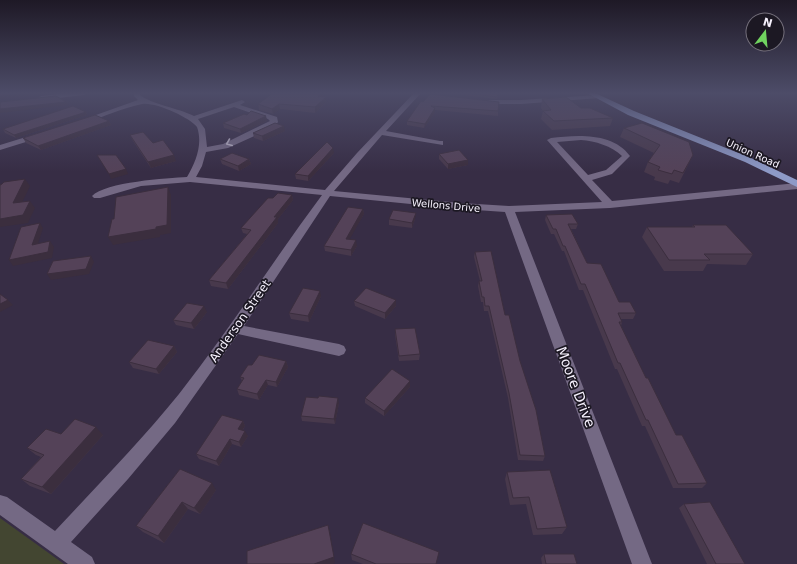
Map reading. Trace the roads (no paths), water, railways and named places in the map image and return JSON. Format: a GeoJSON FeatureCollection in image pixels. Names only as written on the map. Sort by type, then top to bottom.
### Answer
{"type":"FeatureCollection","features":[{"type":"Feature","properties":{"kind":"main road","name":"Union Road"},"geometry":{"type":"LineString","coordinates":[[646,119],[741,158],[797,185]]}},
{"type":"Feature","properties":{"kind":"street"},"geometry":{"type":"LineString","coordinates":[[75,123],[86,119]]}},
{"type":"Feature","properties":{"kind":"street"},"geometry":{"type":"LineString","coordinates":[[190,179],[200,165],[203,150],[203,134],[201,126],[195,119]]}},
{"type":"Feature","properties":{"kind":"street"},"geometry":{"type":"LineString","coordinates":[[203,150],[225,146],[271,125],[274,122],[274,119]]}},
{"type":"Feature","properties":{"kind":"street","name":"Anderson Street"},"geometry":{"type":"LineString","coordinates":[[56,544],[133,459],[183,400],[236,329],[328,193],[364,150],[395,119]]}},
{"type":"Feature","properties":{"kind":"street"},"geometry":{"type":"LineString","coordinates":[[0,148],[45,133]]}},
{"type":"Feature","properties":{"kind":"street"},"geometry":{"type":"LineString","coordinates":[[381,133],[440,143]]}},
{"type":"Feature","properties":{"kind":"street"},"geometry":{"type":"LineString","coordinates":[[586,178],[599,177],[609,174],[626,156],[623,151],[598,138],[586,137],[551,140],[610,205]]}},
{"type":"Feature","properties":{"kind":"street","name":"Wellons Drive"},"geometry":{"type":"LineString","coordinates":[[97,196],[141,183],[190,179],[461,206],[509,209],[610,205],[797,185]]}},
{"type":"Feature","properties":{"kind":"street","name":"Moore Drive"},"geometry":{"type":"LineString","coordinates":[[509,209],[642,564]]}},
{"type":"Feature","properties":{"kind":"street"},"geometry":{"type":"LineString","coordinates":[[236,329],[339,350]]}},
{"type":"Feature","properties":{"kind":"street"},"geometry":{"type":"LineString","coordinates":[[0,504],[85,564]]}}]}
